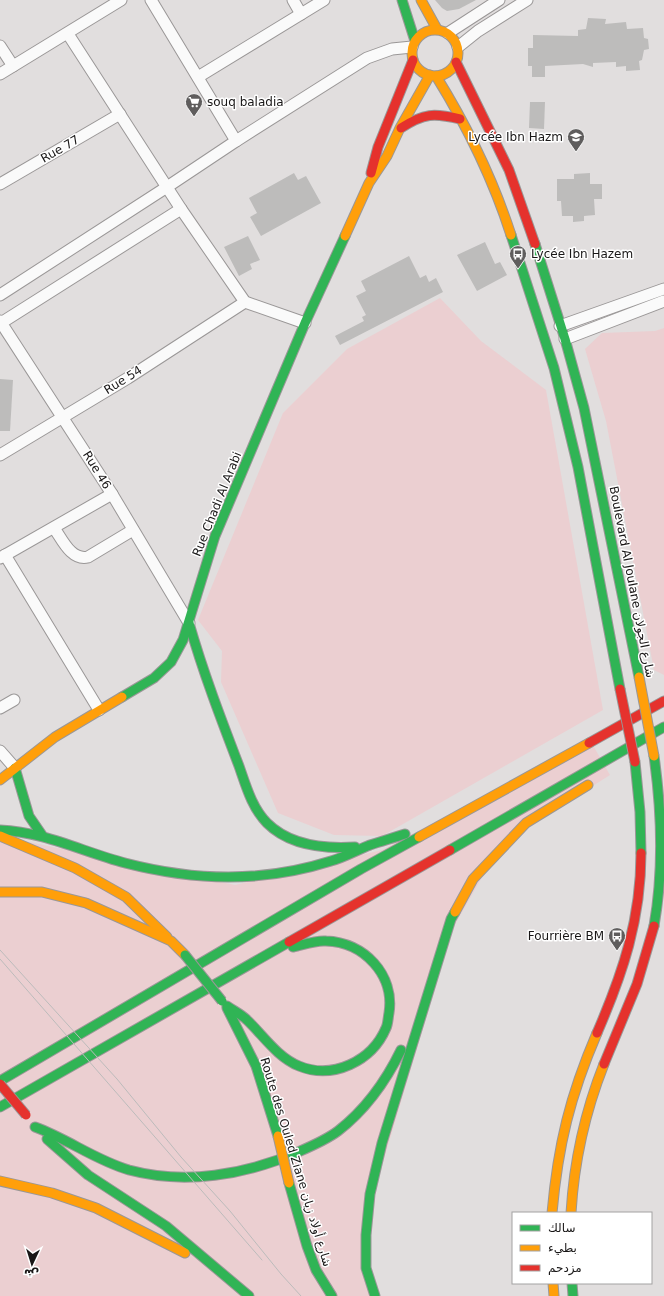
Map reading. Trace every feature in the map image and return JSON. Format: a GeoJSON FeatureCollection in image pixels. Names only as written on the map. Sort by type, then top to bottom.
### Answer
{"type":"FeatureCollection","features":[{"type":"Feature","properties":{"kind":"main road"},"geometry":{"type":"LineString","coordinates":[[402,0],[413,44],[413,60],[419,70],[433,76],[460,119],[483,161],[499,201],[554,368],[578,467],[635,762],[641,803],[642,836],[640,883],[634,925],[623,968],[574,1089],[562,1134],[552,1212]]}},
{"type":"Feature","properties":{"kind":"main road"},"geometry":{"type":"LineString","coordinates":[[421,0],[437,29]]}},
{"type":"Feature","properties":{"kind":"main road"},"geometry":{"type":"LineString","coordinates":[[413,44],[424,32],[437,29],[448,33],[454,39],[458,47],[456,62],[448,72],[433,76]]}},
{"type":"Feature","properties":{"kind":"main road","name":"Rue Chadi Al Arabi"},"geometry":{"type":"LineString","coordinates":[[369,183],[378,147],[413,60]]}},
{"type":"Feature","properties":{"kind":"main road","name":"Boulevard Al Joulane شارع الجولان"},"geometry":{"type":"LineString","coordinates":[[456,62],[511,176],[528,222],[565,339],[584,408],[595,456],[654,756],[662,824],[661,872],[655,920],[648,952],[638,982],[602,1071],[581,1139],[574,1176],[570,1212]]}},
{"type":"Feature","properties":{"kind":"main road","name":"Rue Chadi Al Arabi"},"geometry":{"type":"LineString","coordinates":[[0,780],[55,737],[162,671],[177,652],[189,623],[215,536],[305,323],[369,183],[387,156],[400,128],[433,76]]}},
{"type":"Feature","properties":{"kind":"main road"},"geometry":{"type":"LineString","coordinates":[[400,128],[426,114],[432,113],[460,119]]}},
{"type":"Feature","properties":{"kind":"main road"},"geometry":{"type":"LineString","coordinates":[[189,623],[203,672],[233,752],[253,801],[266,822],[285,835],[313,845],[339,849],[367,846]]}},
{"type":"Feature","properties":{"kind":"main road"},"geometry":{"type":"LineString","coordinates":[[0,1081],[444,822],[664,701]]}},
{"type":"Feature","properties":{"kind":"main road"},"geometry":{"type":"LineString","coordinates":[[0,1107],[664,727]]}},
{"type":"Feature","properties":{"kind":"main road"},"geometry":{"type":"LineString","coordinates":[[623,764],[664,739]]}},
{"type":"Feature","properties":{"kind":"main road"},"geometry":{"type":"LineString","coordinates":[[15,768],[29,816],[42,834]]}},
{"type":"Feature","properties":{"kind":"main road"},"geometry":{"type":"LineString","coordinates":[[375,1296],[366,1268],[366,1235],[370,1194],[382,1143],[451,919],[473,879],[526,823],[597,780]]}},
{"type":"Feature","properties":{"kind":"main road"},"geometry":{"type":"LineString","coordinates":[[0,830],[42,834],[124,863],[171,873],[230,879],[267,877],[292,873],[346,857],[367,846],[444,822]]}},
{"type":"Feature","properties":{"kind":"main road","name":"Route des Ouled Ziane شارع أولاد زيان"},"geometry":{"type":"LineString","coordinates":[[0,836],[75,868],[126,897],[185,955],[224,1003],[256,1066],[278,1136],[289,1183],[307,1246],[316,1270],[332,1296]]}},
{"type":"Feature","properties":{"kind":"main road"},"geometry":{"type":"LineString","coordinates":[[0,892],[42,892],[64,896],[86,903],[171,941]]}},
{"type":"Feature","properties":{"kind":"main road"},"geometry":{"type":"LineString","coordinates":[[224,1003],[250,1022],[280,1055],[306,1069],[327,1071],[347,1067],[362,1060],[376,1047],[382,1038],[389,1022],[390,992],[379,967],[365,952],[357,947],[346,942],[322,940],[305,942],[252,962]]}},
{"type":"Feature","properties":{"kind":"main road"},"geometry":{"type":"LineString","coordinates":[[35,1127],[57,1135],[87,1153],[143,1173],[195,1177],[221,1175],[249,1170],[273,1162],[316,1144],[338,1130],[356,1114],[386,1078],[401,1051],[431,981]]}},
{"type":"Feature","properties":{"kind":"main road"},"geometry":{"type":"LineString","coordinates":[[0,1084],[35,1127],[88,1175],[166,1226],[249,1296]]}},
{"type":"Feature","properties":{"kind":"main road"},"geometry":{"type":"LineString","coordinates":[[562,1134],[581,1139]]}},
{"type":"Feature","properties":{"kind":"main road"},"geometry":{"type":"LineString","coordinates":[[0,1182],[43,1190],[84,1204],[142,1230],[222,1272]]}},
{"type":"Feature","properties":{"kind":"main road"},"geometry":{"type":"LineString","coordinates":[[553,1284],[554,1296]]}},
{"type":"Feature","properties":{"kind":"main road"},"geometry":{"type":"LineString","coordinates":[[572,1284],[573,1296]]}},
{"type":"Feature","properties":{"kind":"street"},"geometry":{"type":"LineString","coordinates":[[0,74],[68,34],[121,0]]}},
{"type":"Feature","properties":{"kind":"street"},"geometry":{"type":"LineString","coordinates":[[151,0],[236,141]]}},
{"type":"Feature","properties":{"kind":"street"},"geometry":{"type":"LineString","coordinates":[[293,0],[301,14]]}},
{"type":"Feature","properties":{"kind":"street"},"geometry":{"type":"LineString","coordinates":[[198,77],[324,0]]}},
{"type":"Feature","properties":{"kind":"street"},"geometry":{"type":"LineString","coordinates":[[448,33],[499,0]]}},
{"type":"Feature","properties":{"kind":"street"},"geometry":{"type":"LineString","coordinates":[[458,47],[478,31],[527,0]]}},
{"type":"Feature","properties":{"kind":"street"},"geometry":{"type":"LineString","coordinates":[[68,34],[167,188],[244,302],[305,323]]}},
{"type":"Feature","properties":{"kind":"street"},"geometry":{"type":"LineString","coordinates":[[0,295],[167,188],[236,141],[367,58],[392,49],[413,44]]}},
{"type":"Feature","properties":{"kind":"street"},"geometry":{"type":"LineString","coordinates":[[0,46],[13,66]]}},
{"type":"Feature","properties":{"kind":"street","name":"Rue 77"},"geometry":{"type":"LineString","coordinates":[[0,184],[120,114]]}},
{"type":"Feature","properties":{"kind":"street"},"geometry":{"type":"LineString","coordinates":[[1,322],[181,209]]}},
{"type":"Feature","properties":{"kind":"street"},"geometry":{"type":"LineString","coordinates":[[560,326],[664,289]]}},
{"type":"Feature","properties":{"kind":"street"},"geometry":{"type":"LineString","coordinates":[[565,339],[664,301]]}},
{"type":"Feature","properties":{"kind":"street","name":"Rue 54"},"geometry":{"type":"LineString","coordinates":[[0,455],[128,378],[244,302]]}},
{"type":"Feature","properties":{"kind":"street","name":"Rue 46"},"geometry":{"type":"LineString","coordinates":[[1,322],[112,494],[189,623]]}},
{"type":"Feature","properties":{"kind":"street"},"geometry":{"type":"LineString","coordinates":[[99,710],[2,557],[112,494]]}},
{"type":"Feature","properties":{"kind":"street"},"geometry":{"type":"LineString","coordinates":[[54,528],[73,554],[82,558],[88,557],[133,530]]}},
{"type":"Feature","properties":{"kind":"street"},"geometry":{"type":"LineString","coordinates":[[0,708],[14,700]]}},
{"type":"Feature","properties":{"kind":"street"},"geometry":{"type":"LineString","coordinates":[[0,751],[15,768]]}},
{"type":"Feature","properties":{"kind":"shaded area"},"geometry":{"type":"Polygon","coordinates":[[[440,298],[481,341],[546,390],[603,710],[382,836],[334,835],[278,813],[221,682],[222,651],[198,620],[283,413],[347,349],[440,298]]]}},
{"type":"Feature","properties":{"kind":"shaded area"},"geometry":{"type":"Polygon","coordinates":[[[664,328],[664,675],[654,670],[606,421],[585,349],[602,333],[655,331],[664,328]]]}},
{"type":"Feature","properties":{"kind":"shaded area"},"geometry":{"type":"Polygon","coordinates":[[[590,740],[610,775],[501,844],[453,928],[366,1219],[371,1296],[0,1296],[0,836],[235,885],[382,850],[590,740]]]}},
{"type":"Feature","properties":{"kind":"building"},"geometry":{"type":"Polygon","coordinates":[[[435,0],[476,0],[459,9],[447,11],[435,0]]]}},
{"type":"Feature","properties":{"kind":"building"},"geometry":{"type":"Polygon","coordinates":[[[588,18],[606,19],[605,24],[626,22],[627,29],[643,28],[644,38],[648,39],[649,49],[644,50],[642,60],[639,61],[640,70],[626,71],[626,66],[616,67],[616,62],[593,63],[593,67],[583,64],[545,66],[545,77],[532,77],[532,66],[528,66],[528,48],[533,48],[533,35],[578,36],[578,30],[586,29],[588,18]]]}},
{"type":"Feature","properties":{"kind":"building"},"geometry":{"type":"Polygon","coordinates":[[[530,102],[545,102],[544,129],[529,128],[530,102]]]}},
{"type":"Feature","properties":{"kind":"building"},"geometry":{"type":"Polygon","coordinates":[[[294,173],[298,180],[306,176],[321,203],[261,236],[250,217],[257,213],[249,198],[294,173]]]}},
{"type":"Feature","properties":{"kind":"building"},"geometry":{"type":"Polygon","coordinates":[[[590,173],[590,184],[602,184],[602,199],[594,199],[595,215],[584,216],[584,221],[573,222],[573,216],[562,216],[561,201],[557,201],[557,179],[574,179],[574,174],[590,173]]]}},
{"type":"Feature","properties":{"kind":"building"},"geometry":{"type":"Polygon","coordinates":[[[248,236],[260,260],[250,264],[252,269],[239,276],[224,247],[248,236]]]}},
{"type":"Feature","properties":{"kind":"building"},"geometry":{"type":"Polygon","coordinates":[[[485,242],[495,264],[500,262],[507,275],[477,291],[457,255],[485,242]]]}},
{"type":"Feature","properties":{"kind":"building"},"geometry":{"type":"Polygon","coordinates":[[[409,256],[420,278],[426,275],[429,282],[436,278],[443,292],[340,345],[335,336],[364,321],[362,317],[366,315],[356,296],[366,291],[361,281],[409,256]]]}},
{"type":"Feature","properties":{"kind":"building"},"geometry":{"type":"Polygon","coordinates":[[[0,379],[13,380],[10,431],[0,431],[0,379]]]}},
{"type":"Feature","properties":{"kind":"tram line"},"geometry":{"type":"LineString","coordinates":[[0,950],[117,1079],[181,1157],[230,1211],[281,1274],[301,1296]]}},
{"type":"Feature","properties":{"kind":"tram line"},"geometry":{"type":"LineString","coordinates":[[0,959],[262,1260]]}},
{"type":"Feature","properties":{"kind":"traffic: fast"},"geometry":{"type":"LineString","coordinates":[[402,0],[415,41]]}},
{"type":"Feature","properties":{"kind":"traffic: fast"},"geometry":{"type":"LineString","coordinates":[[511,235],[554,368],[578,467],[620,689]]}},
{"type":"Feature","properties":{"kind":"traffic: fast"},"geometry":{"type":"LineString","coordinates":[[122,697],[154,678],[171,662],[183,640],[215,536],[305,323],[345,236]]}},
{"type":"Feature","properties":{"kind":"traffic: fast"},"geometry":{"type":"LineString","coordinates":[[535,244],[565,339],[584,408],[639,677]]}},
{"type":"Feature","properties":{"kind":"traffic: fast"},"geometry":{"type":"LineString","coordinates":[[189,623],[219,713],[247,789],[257,811],[267,823],[286,837],[320,846],[355,847]]}},
{"type":"Feature","properties":{"kind":"traffic: fast"},"geometry":{"type":"LineString","coordinates":[[450,850],[664,727]]}},
{"type":"Feature","properties":{"kind":"traffic: fast"},"geometry":{"type":"LineString","coordinates":[[654,756],[659,799],[661,862],[654,926]]}},
{"type":"Feature","properties":{"kind":"traffic: fast"},"geometry":{"type":"LineString","coordinates":[[635,762],[640,812],[641,853]]}},
{"type":"Feature","properties":{"kind":"traffic: fast"},"geometry":{"type":"LineString","coordinates":[[15,768],[29,816],[42,835]]}},
{"type":"Feature","properties":{"kind":"traffic: fast"},"geometry":{"type":"LineString","coordinates":[[0,830],[33,834],[109,859],[151,869],[203,876],[228,877],[280,873],[305,868],[336,859],[370,845],[405,834]]}},
{"type":"Feature","properties":{"kind":"traffic: fast"},"geometry":{"type":"LineString","coordinates":[[0,1081],[361,869],[419,837]]}},
{"type":"Feature","properties":{"kind":"traffic: fast"},"geometry":{"type":"LineString","coordinates":[[375,1296],[366,1268],[366,1235],[370,1194],[382,1143],[451,919],[455,912]]}},
{"type":"Feature","properties":{"kind":"traffic: fast"},"geometry":{"type":"LineString","coordinates":[[227,1006],[245,1018],[284,1057],[299,1066],[312,1070],[325,1071],[350,1065],[371,1050],[380,1040],[387,1026],[390,999],[382,974],[374,963],[353,947],[340,943],[318,941],[293,947]]}},
{"type":"Feature","properties":{"kind":"traffic: fast"},"geometry":{"type":"LineString","coordinates":[[0,1107],[289,942]]}},
{"type":"Feature","properties":{"kind":"traffic: fast"},"geometry":{"type":"LineString","coordinates":[[185,955],[222,1001]]}},
{"type":"Feature","properties":{"kind":"traffic: fast"},"geometry":{"type":"LineString","coordinates":[[227,1008],[256,1066],[278,1136]]}},
{"type":"Feature","properties":{"kind":"traffic: fast"},"geometry":{"type":"LineString","coordinates":[[35,1127],[59,1137],[105,1161],[129,1170],[172,1177],[193,1177],[236,1172],[257,1167],[298,1152],[324,1140],[338,1131],[357,1114],[382,1084],[401,1050]]}},
{"type":"Feature","properties":{"kind":"traffic: fast"},"geometry":{"type":"LineString","coordinates":[[47,1139],[88,1175],[166,1226],[249,1296]]}},
{"type":"Feature","properties":{"kind":"traffic: fast"},"geometry":{"type":"LineString","coordinates":[[289,1183],[307,1246],[316,1270],[332,1296]]}},
{"type":"Feature","properties":{"kind":"traffic: fast"},"geometry":{"type":"LineString","coordinates":[[572,1284],[573,1296]]}},
{"type":"Feature","properties":{"kind":"traffic: slow"},"geometry":{"type":"LineString","coordinates":[[421,0],[437,29]]}},
{"type":"Feature","properties":{"kind":"traffic: slow"},"geometry":{"type":"LineString","coordinates":[[440,30],[452,36],[457,44],[458,53],[457,62],[452,70],[444,75],[430,76],[418,70],[413,62],[412,48],[418,36],[426,31],[440,30]]}},
{"type":"Feature","properties":{"kind":"traffic: slow"},"geometry":{"type":"LineString","coordinates":[[345,236],[369,183],[387,156],[400,128],[430,75]]}},
{"type":"Feature","properties":{"kind":"traffic: slow"},"geometry":{"type":"LineString","coordinates":[[436,76],[469,134],[488,173],[511,235]]}},
{"type":"Feature","properties":{"kind":"traffic: slow"},"geometry":{"type":"LineString","coordinates":[[639,677],[654,756]]}},
{"type":"Feature","properties":{"kind":"traffic: slow"},"geometry":{"type":"LineString","coordinates":[[0,780],[55,737],[122,697]]}},
{"type":"Feature","properties":{"kind":"traffic: slow"},"geometry":{"type":"LineString","coordinates":[[419,837],[589,743]]}},
{"type":"Feature","properties":{"kind":"traffic: slow"},"geometry":{"type":"LineString","coordinates":[[455,912],[473,879],[526,823],[588,785]]}},
{"type":"Feature","properties":{"kind":"traffic: slow"},"geometry":{"type":"LineString","coordinates":[[0,836],[75,868],[126,897],[167,937]]}},
{"type":"Feature","properties":{"kind":"traffic: slow"},"geometry":{"type":"LineString","coordinates":[[0,892],[42,892],[86,903],[171,941],[185,955]]}},
{"type":"Feature","properties":{"kind":"traffic: slow"},"geometry":{"type":"LineString","coordinates":[[552,1212],[558,1165],[572,1100],[597,1033]]}},
{"type":"Feature","properties":{"kind":"traffic: slow"},"geometry":{"type":"LineString","coordinates":[[571,1212],[572,1194],[578,1156],[586,1119],[604,1064]]}},
{"type":"Feature","properties":{"kind":"traffic: slow"},"geometry":{"type":"LineString","coordinates":[[278,1136],[289,1183]]}},
{"type":"Feature","properties":{"kind":"traffic: slow"},"geometry":{"type":"LineString","coordinates":[[0,1181],[52,1193],[96,1208],[185,1253]]}},
{"type":"Feature","properties":{"kind":"traffic: slow"},"geometry":{"type":"LineString","coordinates":[[553,1284],[554,1296]]}},
{"type":"Feature","properties":{"kind":"traffic: jam"},"geometry":{"type":"LineString","coordinates":[[371,173],[378,147],[413,60]]}},
{"type":"Feature","properties":{"kind":"traffic: jam"},"geometry":{"type":"LineString","coordinates":[[456,62],[509,170],[535,244]]}},
{"type":"Feature","properties":{"kind":"traffic: jam"},"geometry":{"type":"LineString","coordinates":[[401,128],[416,119],[429,116],[436,115],[460,119]]}},
{"type":"Feature","properties":{"kind":"traffic: jam"},"geometry":{"type":"LineString","coordinates":[[620,689],[635,762]]}},
{"type":"Feature","properties":{"kind":"traffic: jam"},"geometry":{"type":"LineString","coordinates":[[589,743],[664,701]]}},
{"type":"Feature","properties":{"kind":"traffic: jam"},"geometry":{"type":"LineString","coordinates":[[289,942],[450,850]]}},
{"type":"Feature","properties":{"kind":"traffic: jam"},"geometry":{"type":"LineString","coordinates":[[597,1033],[615,989],[629,945],[638,901],[641,853]]}},
{"type":"Feature","properties":{"kind":"traffic: jam"},"geometry":{"type":"LineString","coordinates":[[604,1064],[637,984],[654,926]]}},
{"type":"Feature","properties":{"kind":"traffic: jam"},"geometry":{"type":"LineString","coordinates":[[0,1084],[26,1115]]}},
{"type":"Feature","properties":{"kind":"place","name":"souq baladia"},"geometry":{"type":"Point","coordinates":[194,117]}},
{"type":"Feature","properties":{"kind":"place","name":"Lycée Ibn Hazm"},"geometry":{"type":"Point","coordinates":[576,152]}},
{"type":"Feature","properties":{"kind":"place","name":"Lycée Ibn Hazem"},"geometry":{"type":"Point","coordinates":[518,269]}},
{"type":"Feature","properties":{"kind":"place","name":"Fourrière BM"},"geometry":{"type":"Point","coordinates":[617,951]}}]}
